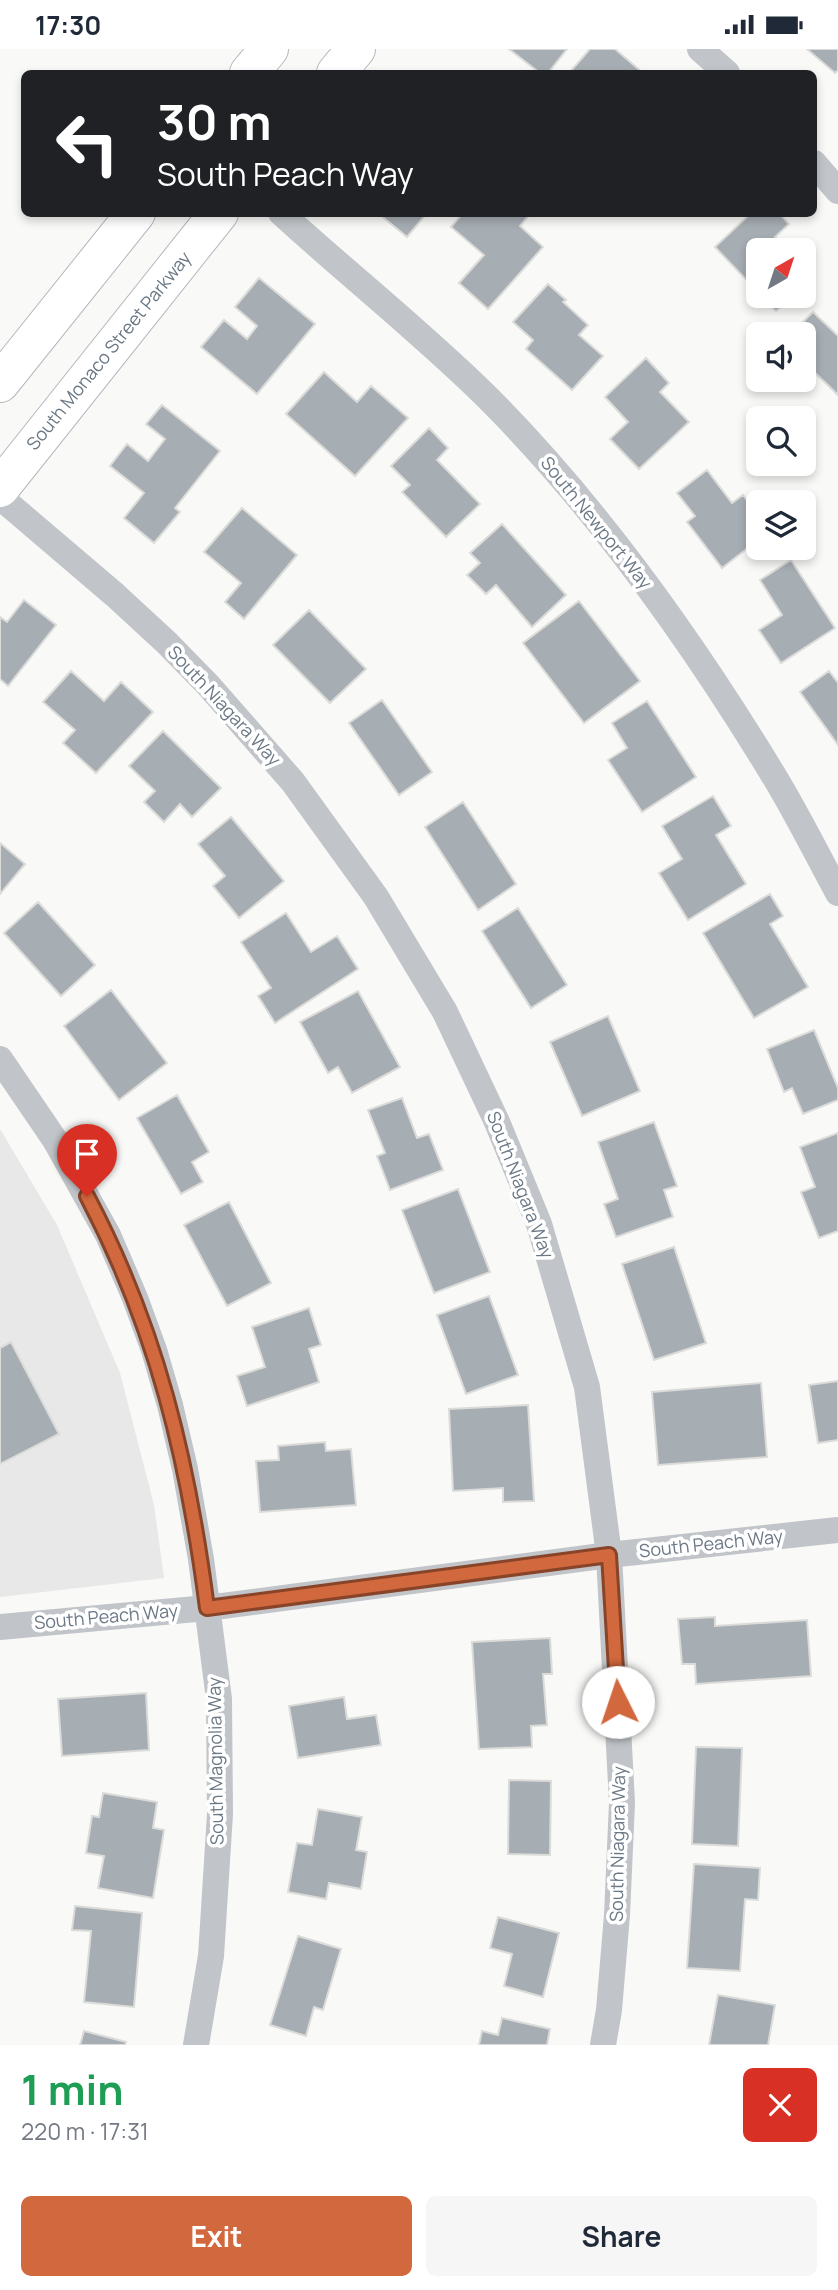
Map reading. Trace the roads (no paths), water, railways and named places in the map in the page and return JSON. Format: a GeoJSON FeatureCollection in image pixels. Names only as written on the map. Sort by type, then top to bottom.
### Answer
{"type":"FeatureCollection","features":[{"type":"Feature","properties":{"kind":"main road"},"geometry":{"type":"LineString","coordinates":[[252,70],[269,49]]}},
{"type":"Feature","properties":{"kind":"main road"},"geometry":{"type":"LineString","coordinates":[[338,70],[356,49]]}},
{"type":"Feature","properties":{"kind":"main road"},"geometry":{"type":"LineString","coordinates":[[0,383],[133,217]]}},
{"type":"Feature","properties":{"kind":"main road","name":"South Monaco Street Parkway"},"geometry":{"type":"LineString","coordinates":[[0,488],[216,217]]}},
{"type":"Feature","properties":{"kind":"street"},"geometry":{"type":"LineString","coordinates":[[700,49],[724,70]]}},
{"type":"Feature","properties":{"kind":"street"},"geometry":{"type":"LineString","coordinates":[[817,166],[838,191]]}},
{"type":"Feature","properties":{"kind":"street","name":"South Newport Way"},"geometry":{"type":"LineString","coordinates":[[286,217],[432,343],[489,398],[628,559],[698,658],[777,782],[838,893]]}},
{"type":"Feature","properties":{"kind":"street","name":"South Niagara Way"},"geometry":{"type":"LineString","coordinates":[[0,497],[167,643],[208,685],[293,782],[376,897],[445,1012],[497,1122],[534,1212],[568,1316],[587,1387],[609,1555],[622,1803],[617,1915],[609,2010],[603,2045]]}},
{"type":"Feature","properties":{"kind":"street","name":"South Magnolia Way"},"geometry":{"type":"LineString","coordinates":[[0,1059],[55,1140],[108,1235],[135,1298],[170,1405],[185,1469],[196,1528],[219,1699],[220,1814],[211,1956],[196,2045]]}},
{"type":"Feature","properties":{"kind":"street","name":"South Peach Way"},"geometry":{"type":"LineString","coordinates":[[0,1627],[207,1608],[609,1555],[838,1530]]}}]}
